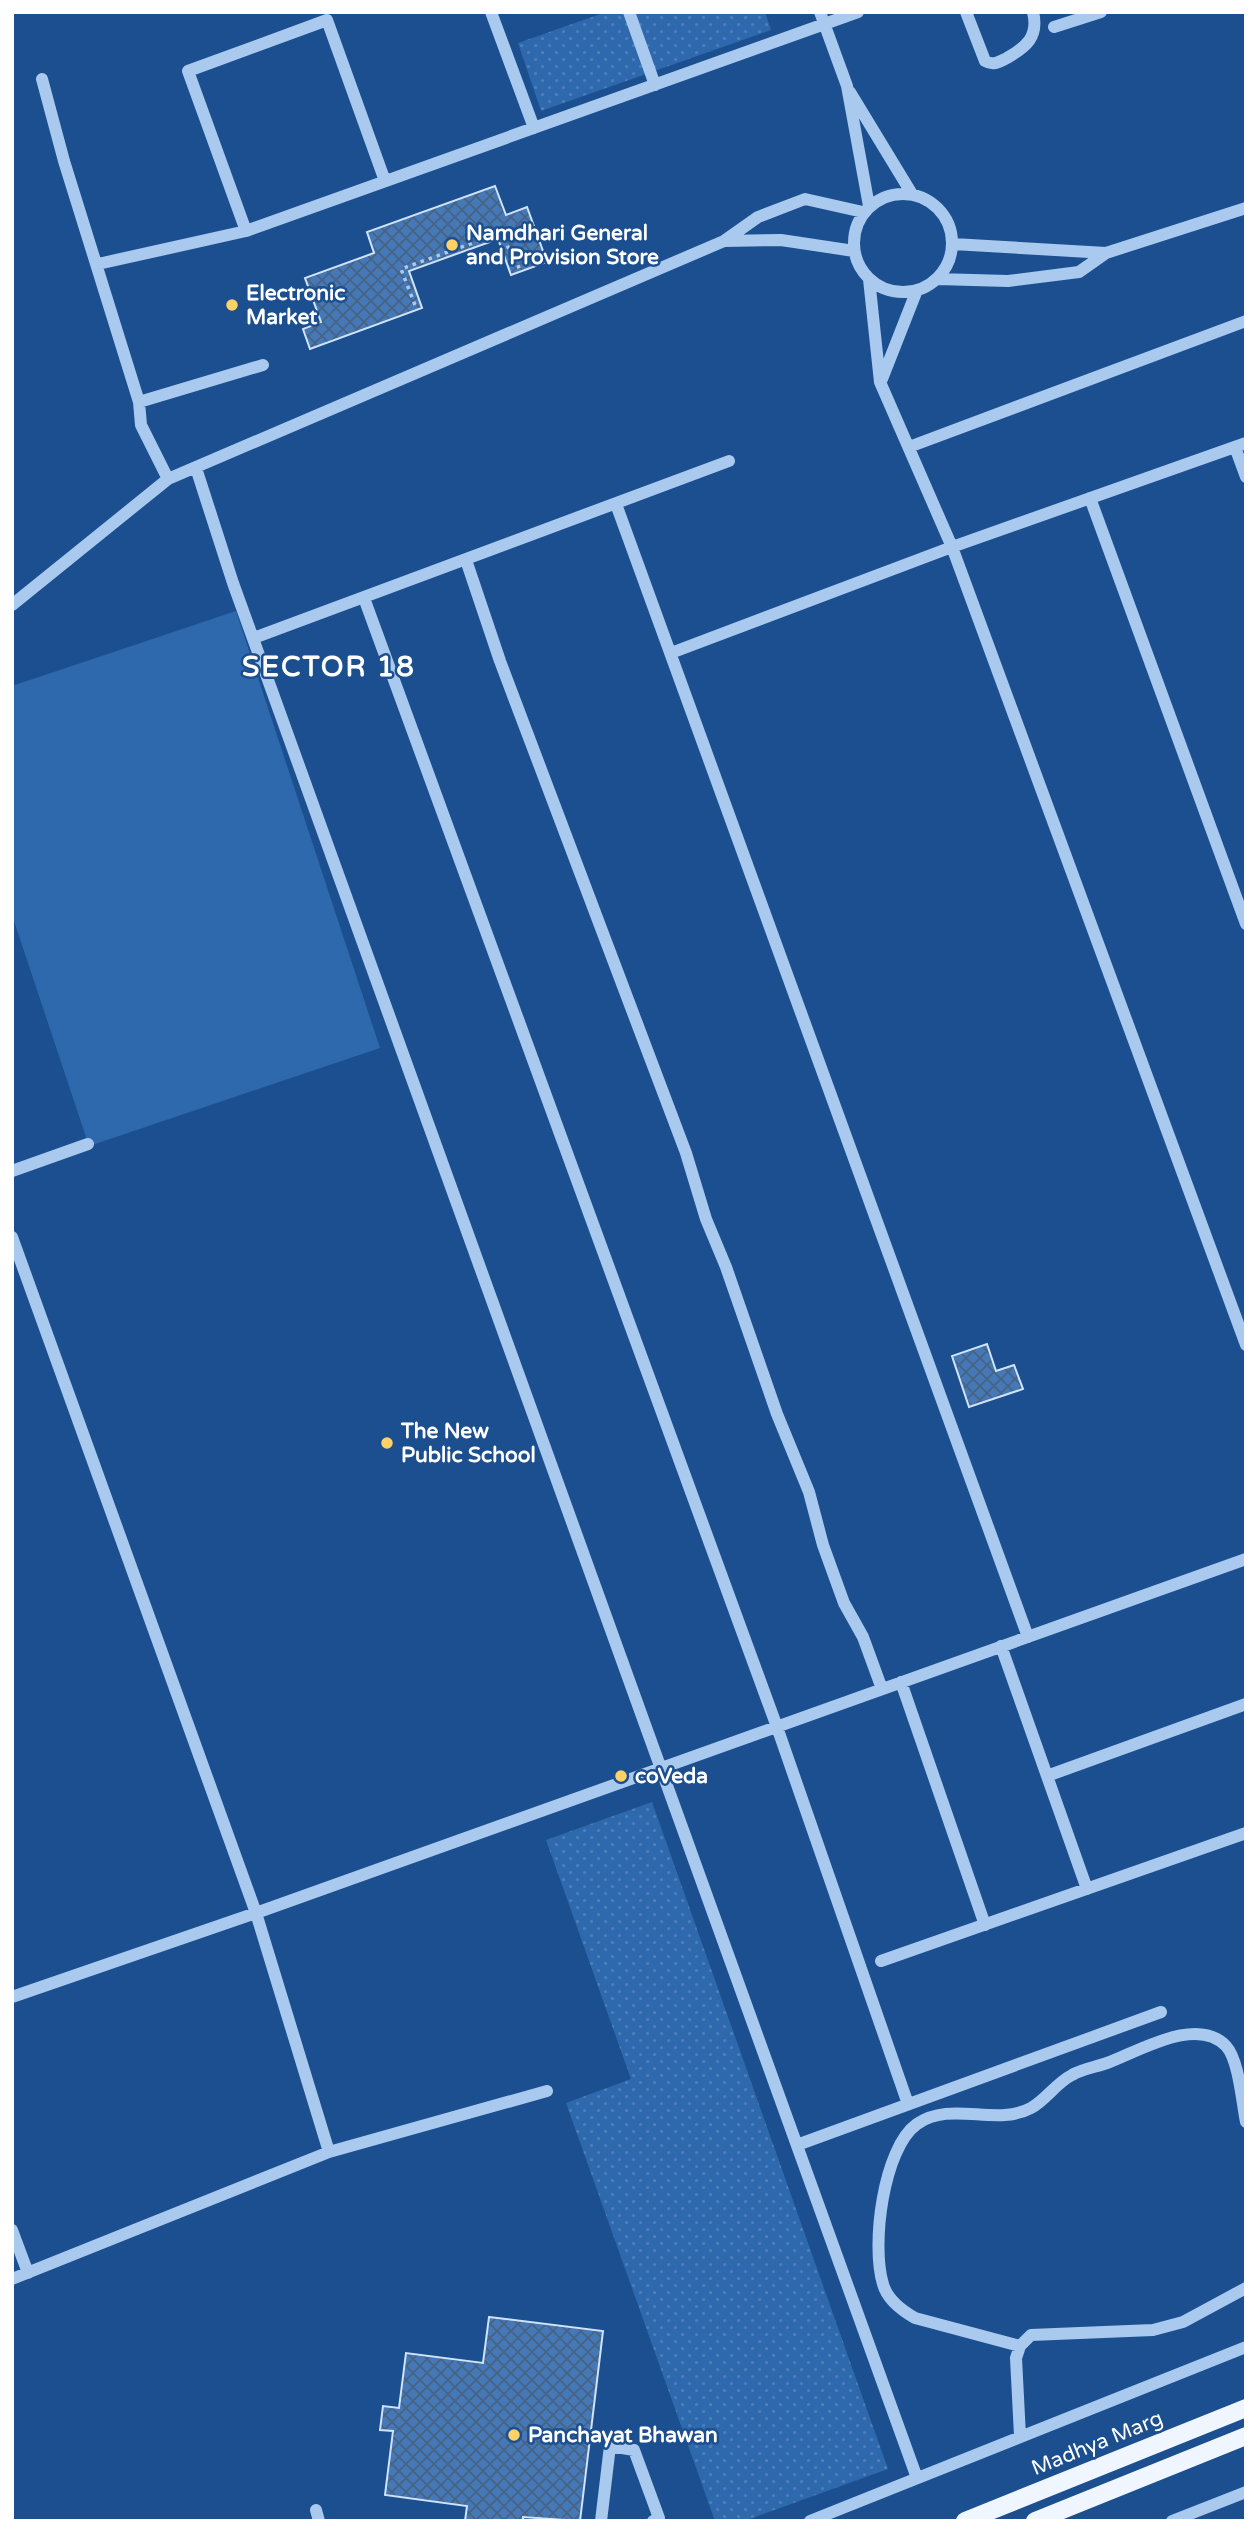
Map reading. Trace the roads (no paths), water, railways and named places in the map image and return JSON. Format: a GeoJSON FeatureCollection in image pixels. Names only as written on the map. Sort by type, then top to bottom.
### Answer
{"type":"FeatureCollection","features":[{"type":"Feature","properties":{"kind":"main road","name":"Madhya Marg"},"geometry":{"type":"LineString","coordinates":[[965,2521],[1246,2409]]}},
{"type":"Feature","properties":{"kind":"main road"},"geometry":{"type":"LineString","coordinates":[[1035,2521],[1246,2436]]}},
{"type":"Feature","properties":{"kind":"street"},"geometry":{"type":"LineString","coordinates":[[491,12],[534,128]]}},
{"type":"Feature","properties":{"kind":"street"},"geometry":{"type":"LineString","coordinates":[[629,12],[655,85]]}},
{"type":"Feature","properties":{"kind":"street"},"geometry":{"type":"LineString","coordinates":[[97,264],[246,231],[655,85],[822,18],[858,12]]}},
{"type":"Feature","properties":{"kind":"street"},"geometry":{"type":"LineString","coordinates":[[966,12],[985,61],[990,64],[1026,48],[1034,33],[1033,12]]}},
{"type":"Feature","properties":{"kind":"street"},"geometry":{"type":"LineString","coordinates":[[1054,27],[1101,12]]}},
{"type":"Feature","properties":{"kind":"street"},"geometry":{"type":"LineString","coordinates":[[822,18],[847,86],[912,194]]}},
{"type":"Feature","properties":{"kind":"street"},"geometry":{"type":"LineString","coordinates":[[246,231],[188,71],[327,20],[385,181]]}},
{"type":"Feature","properties":{"kind":"street"},"geometry":{"type":"LineString","coordinates":[[43,79],[64,161],[139,402],[141,425],[168,479]]}},
{"type":"Feature","properties":{"kind":"street"},"geometry":{"type":"LineString","coordinates":[[847,86],[866,209]]}},
{"type":"Feature","properties":{"kind":"street"},"geometry":{"type":"LineString","coordinates":[[937,279],[950,257],[953,244],[951,230],[937,206],[926,198],[897,193],[882,197],[866,209],[853,237],[859,267],[883,289],[900,292],[916,290],[937,279],[1008,281],[1079,272],[1106,253],[1246,208]]}},
{"type":"Feature","properties":{"kind":"street"},"geometry":{"type":"LineString","coordinates":[[12,606],[168,479],[724,241],[758,217],[805,199],[866,209]]}},
{"type":"Feature","properties":{"kind":"street"},"geometry":{"type":"LineString","coordinates":[[724,241],[781,240],[854,251]]}},
{"type":"Feature","properties":{"kind":"street"},"geometry":{"type":"LineString","coordinates":[[953,244],[1106,253]]}},
{"type":"Feature","properties":{"kind":"street"},"geometry":{"type":"LineString","coordinates":[[869,279],[880,382],[952,547],[1246,1345]]}},
{"type":"Feature","properties":{"kind":"street"},"geometry":{"type":"LineString","coordinates":[[880,382],[916,290]]}},
{"type":"Feature","properties":{"kind":"street"},"geometry":{"type":"LineString","coordinates":[[909,447],[1246,321]]}},
{"type":"Feature","properties":{"kind":"street"},"geometry":{"type":"LineString","coordinates":[[139,402],[263,365]]}},
{"type":"Feature","properties":{"kind":"street"},"geometry":{"type":"LineString","coordinates":[[671,653],[952,547],[1240,445],[1246,477]]}},
{"type":"Feature","properties":{"kind":"street"},"geometry":{"type":"LineString","coordinates":[[254,638],[729,461]]}},
{"type":"Feature","properties":{"kind":"street"},"geometry":{"type":"LineString","coordinates":[[196,468],[233,583],[917,2478]]}},
{"type":"Feature","properties":{"kind":"street"},"geometry":{"type":"LineString","coordinates":[[1090,498],[1246,924]]}},
{"type":"Feature","properties":{"kind":"street"},"geometry":{"type":"LineString","coordinates":[[616,504],[1028,1637]]}},
{"type":"Feature","properties":{"kind":"street"},"geometry":{"type":"LineString","coordinates":[[466,561],[500,661],[686,1153],[706,1219],[726,1267],[768,1390],[809,1492],[822,1545],[844,1603],[863,1637],[883,1689]]}},
{"type":"Feature","properties":{"kind":"street"},"geometry":{"type":"LineString","coordinates":[[364,598],[776,1727],[908,2104]]}},
{"type":"Feature","properties":{"kind":"street"},"geometry":{"type":"LineString","coordinates":[[12,1171],[88,1143]]}},
{"type":"Feature","properties":{"kind":"street"},"geometry":{"type":"LineString","coordinates":[[12,1237],[256,1913],[329,2152]]}},
{"type":"Feature","properties":{"kind":"street"},"geometry":{"type":"LineString","coordinates":[[12,1997],[256,1913],[1246,1559]]}},
{"type":"Feature","properties":{"kind":"street"},"geometry":{"type":"LineString","coordinates":[[1001,1646],[1087,1889]]}},
{"type":"Feature","properties":{"kind":"street"},"geometry":{"type":"LineString","coordinates":[[901,1682],[985,1925]]}},
{"type":"Feature","properties":{"kind":"street"},"geometry":{"type":"LineString","coordinates":[[1047,1776],[1246,1704]]}},
{"type":"Feature","properties":{"kind":"street"},"geometry":{"type":"LineString","coordinates":[[881,1961],[1246,1833]]}},
{"type":"Feature","properties":{"kind":"street"},"geometry":{"type":"LineString","coordinates":[[797,2145],[1161,2012]]}},
{"type":"Feature","properties":{"kind":"street"},"geometry":{"type":"LineString","coordinates":[[1020,2346],[915,2318],[901,2310],[883,2285],[879,2259],[881,2204],[893,2160],[902,2141],[916,2125],[933,2116],[952,2113],[1021,2112],[1033,2107],[1073,2074],[1184,2034],[1205,2034],[1226,2046],[1234,2063],[1246,2122]]}},
{"type":"Feature","properties":{"kind":"street"},"geometry":{"type":"LineString","coordinates":[[12,2279],[329,2152],[547,2091]]}},
{"type":"Feature","properties":{"kind":"street"},"geometry":{"type":"LineString","coordinates":[[12,2230],[28,2273]]}},
{"type":"Feature","properties":{"kind":"street"},"geometry":{"type":"LineString","coordinates":[[1020,2436],[1016,2358],[1020,2346],[1031,2335],[1163,2328],[1183,2322],[1246,2288]]}},
{"type":"Feature","properties":{"kind":"street"},"geometry":{"type":"LineString","coordinates":[[810,2521],[1246,2347]]}},
{"type":"Feature","properties":{"kind":"street"},"geometry":{"type":"LineString","coordinates":[[601,2521],[610,2446],[634,2450],[659,2518],[653,2521]]}},
{"type":"Feature","properties":{"kind":"street"},"geometry":{"type":"LineString","coordinates":[[1172,2521],[1246,2492]]}},
{"type":"Feature","properties":{"kind":"place","name":"Namdhari General and Provision Store"},"geometry":{"type":"Point","coordinates":[452,245]}},
{"type":"Feature","properties":{"kind":"place","name":"Electronic Market"},"geometry":{"type":"Point","coordinates":[232,305]}},
{"type":"Feature","properties":{"kind":"place","name":"The New Public School"},"geometry":{"type":"Point","coordinates":[387,1443]}},
{"type":"Feature","properties":{"kind":"place","name":"coVeda"},"geometry":{"type":"Point","coordinates":[621,1776]}},
{"type":"Feature","properties":{"kind":"place","name":"Panchayat Bhawan"},"geometry":{"type":"Point","coordinates":[514,2435]}},
{"type":"Feature","properties":{"kind":"district","name":"SECTOR 18"},"geometry":{"type":"Point","coordinates":[329,666]}}]}
